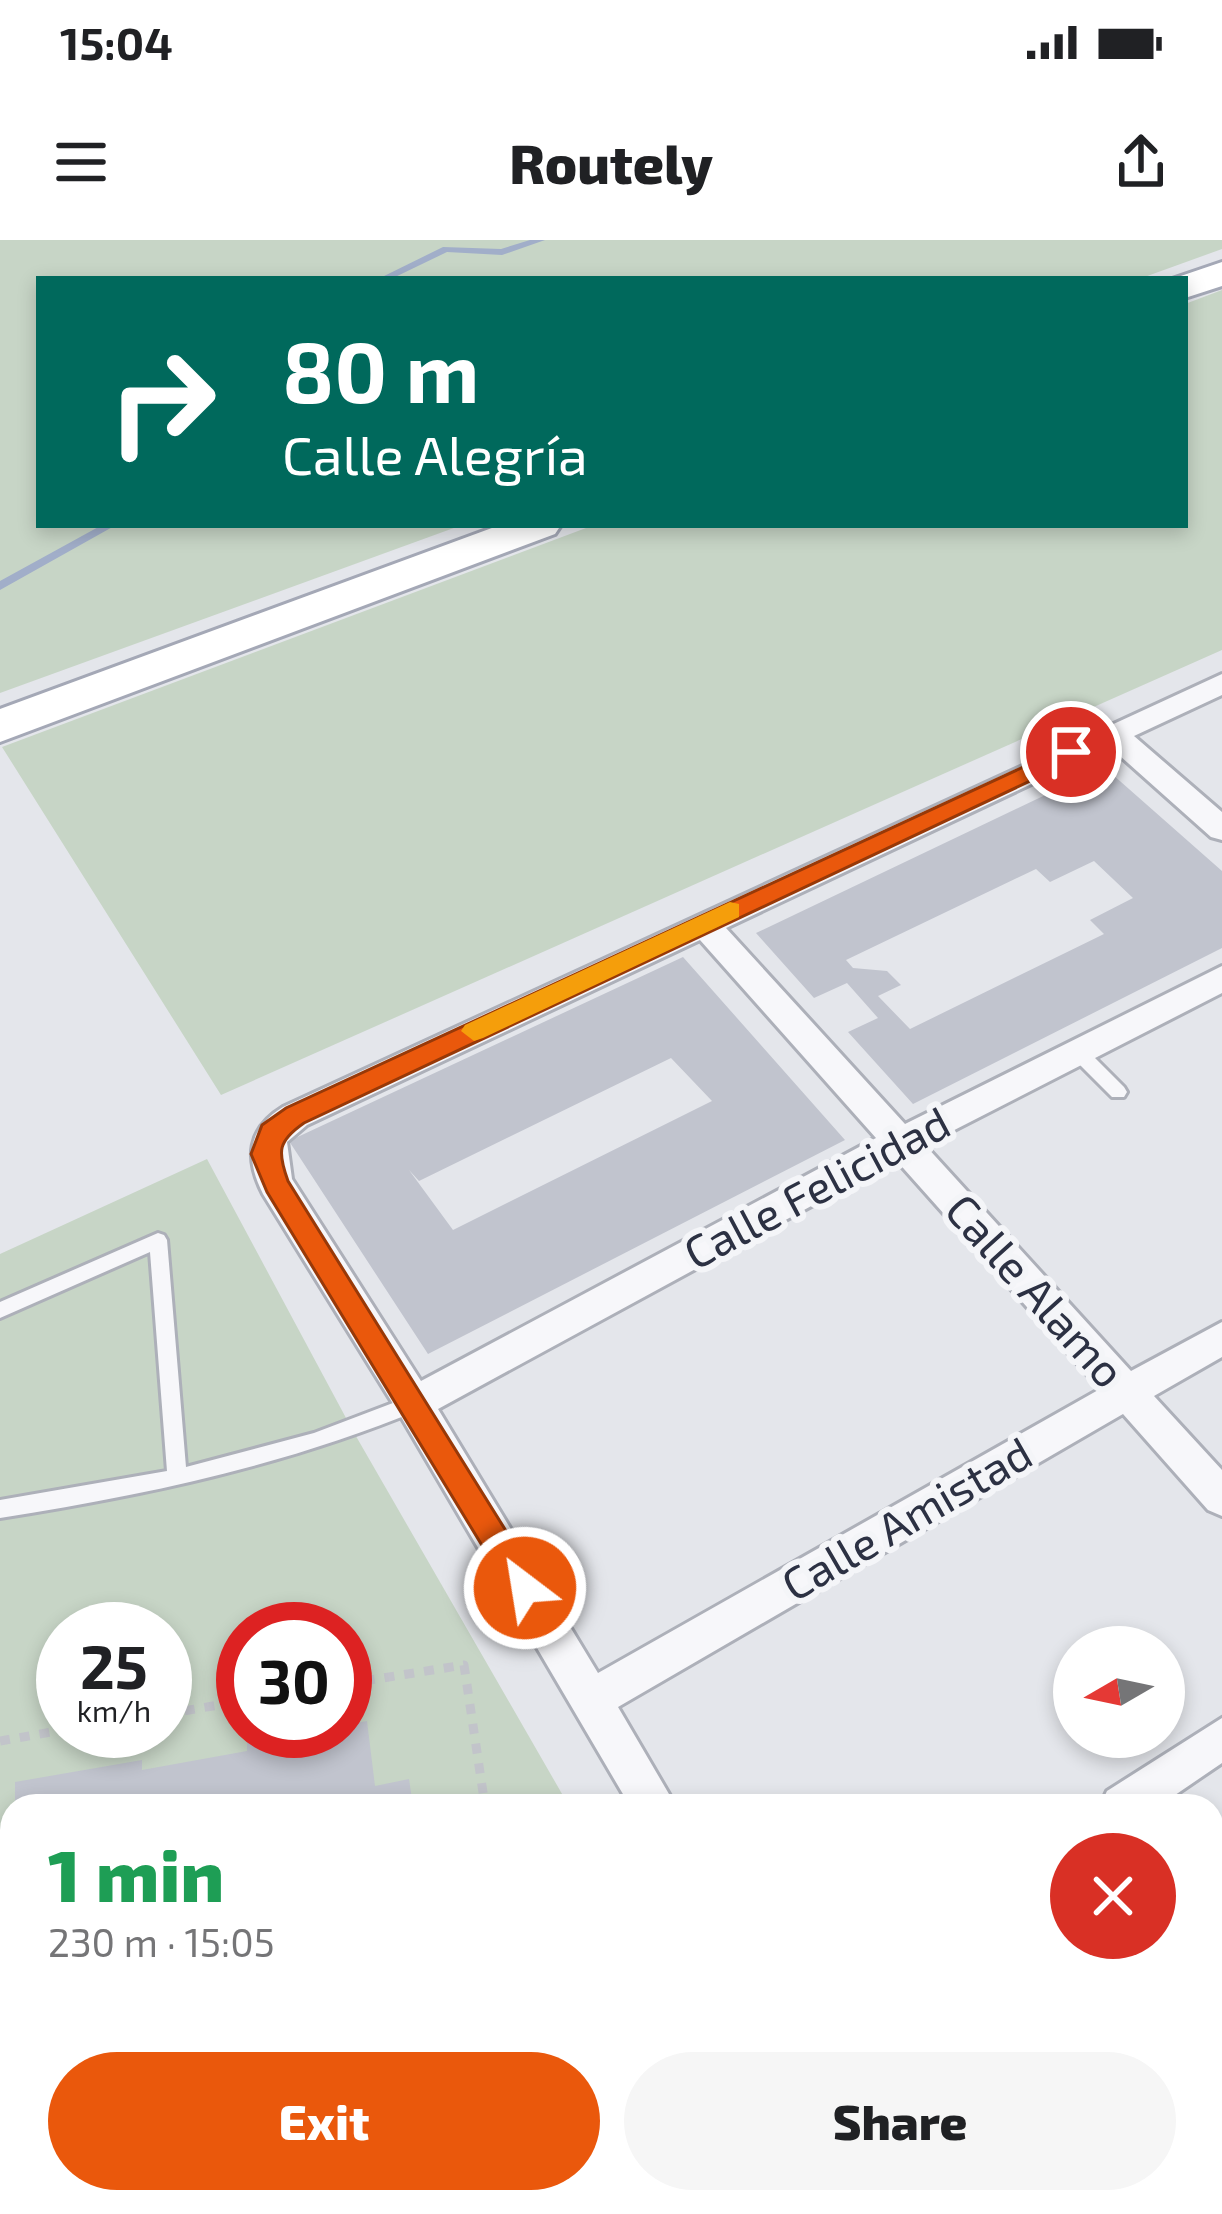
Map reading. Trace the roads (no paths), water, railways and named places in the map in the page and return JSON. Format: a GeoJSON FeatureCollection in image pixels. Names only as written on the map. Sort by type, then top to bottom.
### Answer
{"type":"FeatureCollection","features":[{"type":"Feature","properties":{"kind":"main road"},"geometry":{"type":"LineString","coordinates":[[1188,285],[1222,273]]}},
{"type":"Feature","properties":{"kind":"main road"},"geometry":{"type":"LineString","coordinates":[[0,726],[532,528]]}},
{"type":"Feature","properties":{"kind":"street"},"geometry":{"type":"LineString","coordinates":[[647,1794],[414,1403],[276,1184],[266,1143],[272,1132],[295,1116],[1222,683]]}},
{"type":"Feature","properties":{"kind":"street"},"geometry":{"type":"LineString","coordinates":[[1112,733],[1222,829]]}},
{"type":"Feature","properties":{"kind":"street","name":"Calle Alamo"},"geometry":{"type":"LineString","coordinates":[[703,923],[1222,1498]]}},
{"type":"Feature","properties":{"kind":"street","name":"Calle Felicidad"},"geometry":{"type":"LineString","coordinates":[[414,1403],[900,1142],[1222,979]]}},
{"type":"Feature","properties":{"kind":"street","name":"Calle Amistad"},"geometry":{"type":"LineString","coordinates":[[591,1700],[1222,1337]]}},
{"type":"Feature","properties":{"kind":"street"},"geometry":{"type":"LineString","coordinates":[[1139,1794],[1222,1738]]}},
{"type":"Feature","properties":{"kind":"lane"},"geometry":{"type":"LineString","coordinates":[[1078,1052],[1118,1092]]}},
{"type":"Feature","properties":{"kind":"lane"},"geometry":{"type":"LineString","coordinates":[[0,1310],[158,1240],[176,1479]]}},
{"type":"Feature","properties":{"kind":"lane"},"geometry":{"type":"LineString","coordinates":[[0,1509],[176,1479],[353,1431],[414,1403]]}},
{"type":"Feature","properties":{"kind":"waterway"},"geometry":{"type":"LineString","coordinates":[[389,276],[446,249],[502,252],[540,240]]}},
{"type":"Feature","properties":{"kind":"waterway"},"geometry":{"type":"LineString","coordinates":[[0,586],[105,528]]}}]}
